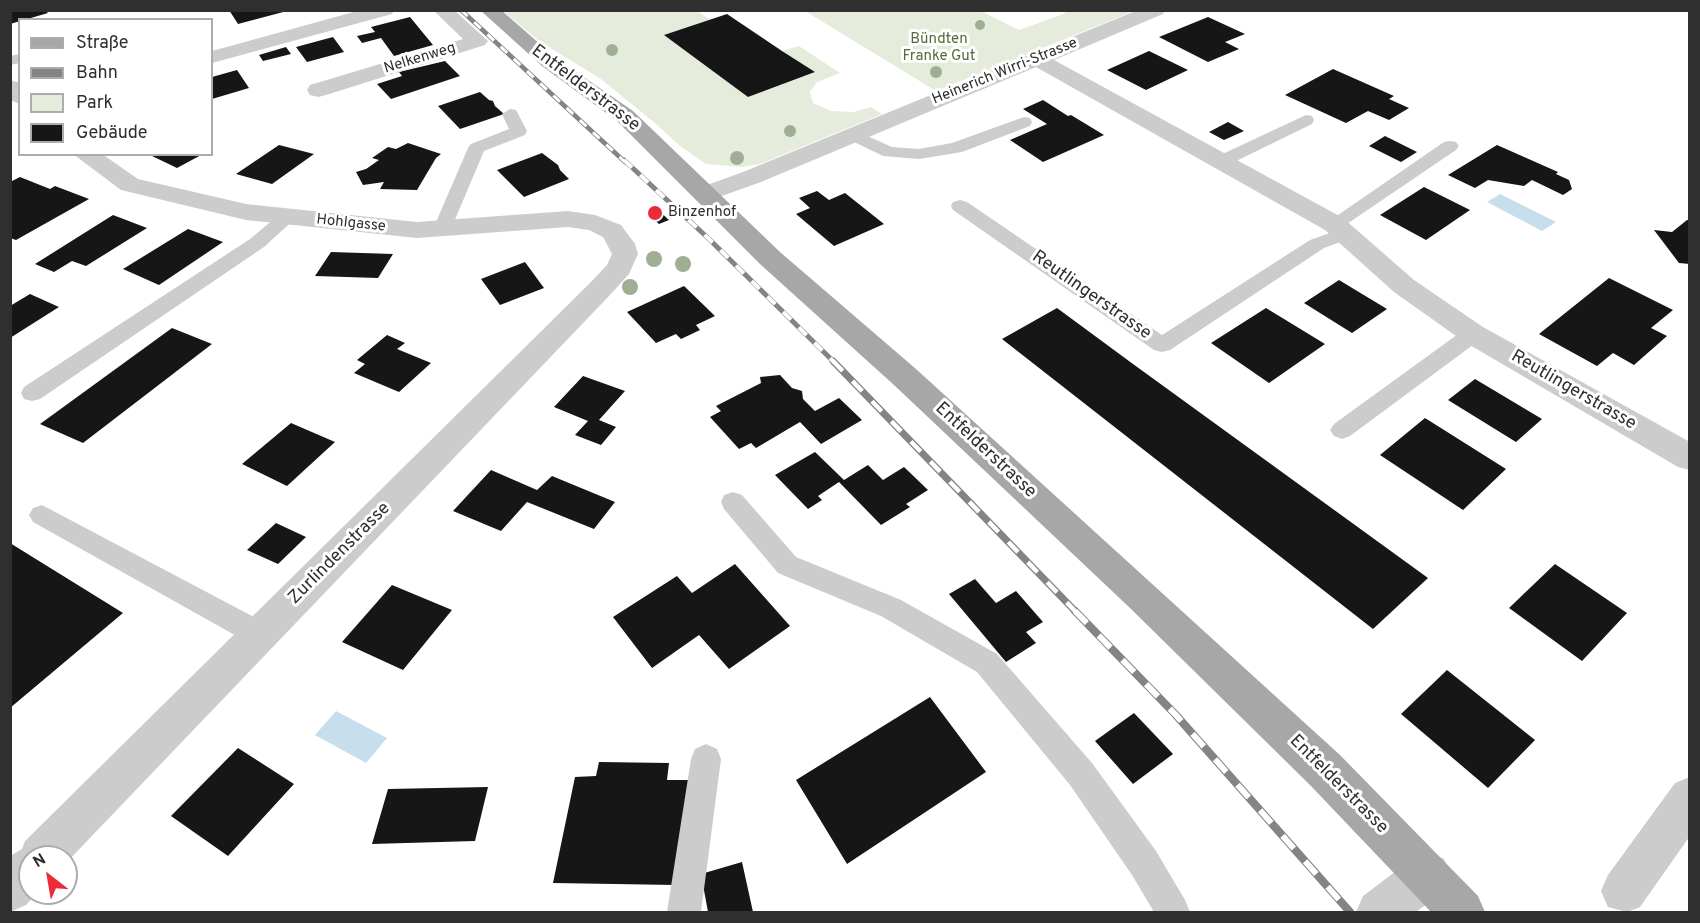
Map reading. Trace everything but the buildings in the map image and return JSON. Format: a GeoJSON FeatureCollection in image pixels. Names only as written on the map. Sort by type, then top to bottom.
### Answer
{"type":"FeatureCollection","features":[{"type":"Feature","properties":{"kind":"main road","name":"Entfelderstrasse"},"geometry":{"type":"LineString","coordinates":[[489,10],[525,44],[625,116],[770,258],[905,377],[1143,597],[1325,770],[1462,912]]}},
{"type":"Feature","properties":{"kind":"street"},"geometry":{"type":"LineString","coordinates":[[213,57],[385,10]]}},
{"type":"Feature","properties":{"kind":"street","name":"Nelkenweg"},"geometry":{"type":"LineString","coordinates":[[318,90],[478,41],[442,10]]}},
{"type":"Feature","properties":{"kind":"street","name":"Heinerich Wirri-Strasse"},"geometry":{"type":"LineString","coordinates":[[705,194],[752,177],[1156,10]]}},
{"type":"Feature","properties":{"kind":"street","name":"Reutlingerstrasse"},"geometry":{"type":"LineString","coordinates":[[1037,59],[1340,228],[1404,286],[1473,334],[1689,458]]}},
{"type":"Feature","properties":{"kind":"street","name":"Hohlgasse"},"geometry":{"type":"LineString","coordinates":[[88,156],[130,185],[246,212],[417,231],[568,219],[595,223],[612,231],[622,244]]}},
{"type":"Feature","properties":{"kind":"street","name":"Zurlindenstrasse"},"geometry":{"type":"LineString","coordinates":[[53,845],[599,290],[619,268],[625,254],[622,244]]}},
{"type":"Feature","properties":{"kind":"street"},"geometry":{"type":"LineString","coordinates":[[1624,891],[1689,798]]}},
{"type":"Feature","properties":{"kind":"street"},"geometry":{"type":"LineString","coordinates":[[1379,912],[1428,875]]}},
{"type":"Feature","properties":{"kind":"lane"},"geometry":{"type":"LineString","coordinates":[[442,228],[477,147],[519,131],[510,114]]}},
{"type":"Feature","properties":{"kind":"lane"},"geometry":{"type":"LineString","coordinates":[[1222,161],[1305,120]]}},
{"type":"Feature","properties":{"kind":"lane"},"geometry":{"type":"LineString","coordinates":[[854,135],[889,152],[919,154],[956,148],[1024,122]]}},
{"type":"Feature","properties":{"kind":"lane","name":"Reutlingerstrasse"},"geometry":{"type":"LineString","coordinates":[[960,206],[1162,345],[1317,244],[1450,146]]}},
{"type":"Feature","properties":{"kind":"lane"},"geometry":{"type":"LineString","coordinates":[[32,393],[257,243],[288,217]]}},
{"type":"Feature","properties":{"kind":"lane"},"geometry":{"type":"LineString","coordinates":[[1342,430],[1473,334]]}},
{"type":"Feature","properties":{"kind":"lane"},"geometry":{"type":"LineString","coordinates":[[733,502],[787,565],[891,608],[987,663],[1081,774],[1144,863],[1173,912]]}},
{"type":"Feature","properties":{"kind":"lane"},"geometry":{"type":"LineString","coordinates":[[42,515],[259,634]]}},
{"type":"Feature","properties":{"kind":"lane"},"geometry":{"type":"LineString","coordinates":[[684,912],[706,759]]}},
{"type":"Feature","properties":{"kind":"green space"},"geometry":{"type":"Polygon","coordinates":[[[503,11],[697,11],[711,20],[665,35],[748,97],[814,73],[782,51],[799,46],[840,73],[817,82],[810,92],[813,103],[831,111],[854,112],[871,107],[882,114],[760,164],[742,167],[706,164],[680,146],[601,79],[539,41],[503,11]]]}},
{"type":"Feature","properties":{"kind":"green space","name":"Bündten Franke Gut"},"geometry":{"type":"Polygon","coordinates":[[[805,11],[981,11],[1019,30],[1066,13],[1062,11],[1134,11],[936,91],[805,11]]]}},
{"type":"Feature","properties":{"kind":"water"},"geometry":{"type":"Polygon","coordinates":[[[1500,194],[1556,222],[1542,231],[1487,202],[1500,194]]]}},
{"type":"Feature","properties":{"kind":"water"},"geometry":{"type":"Polygon","coordinates":[[[336,711],[387,738],[366,763],[315,735],[336,711]]]}},
{"type":"Feature","properties":{"kind":"railway"},"geometry":{"type":"LineString","coordinates":[[461,10],[625,162]]}},
{"type":"Feature","properties":{"kind":"railway"},"geometry":{"type":"LineString","coordinates":[[624,160],[709,239],[833,361]]}},
{"type":"Feature","properties":{"kind":"railway"},"geometry":{"type":"LineString","coordinates":[[833,361],[1076,612]]}},
{"type":"Feature","properties":{"kind":"railway"},"geometry":{"type":"LineString","coordinates":[[1075,611],[1175,714],[1350,912]]}},
{"type":"Feature","properties":{"kind":"place","name":"Binzenhof"},"geometry":{"type":"Point","coordinates":[655,213]}}]}
